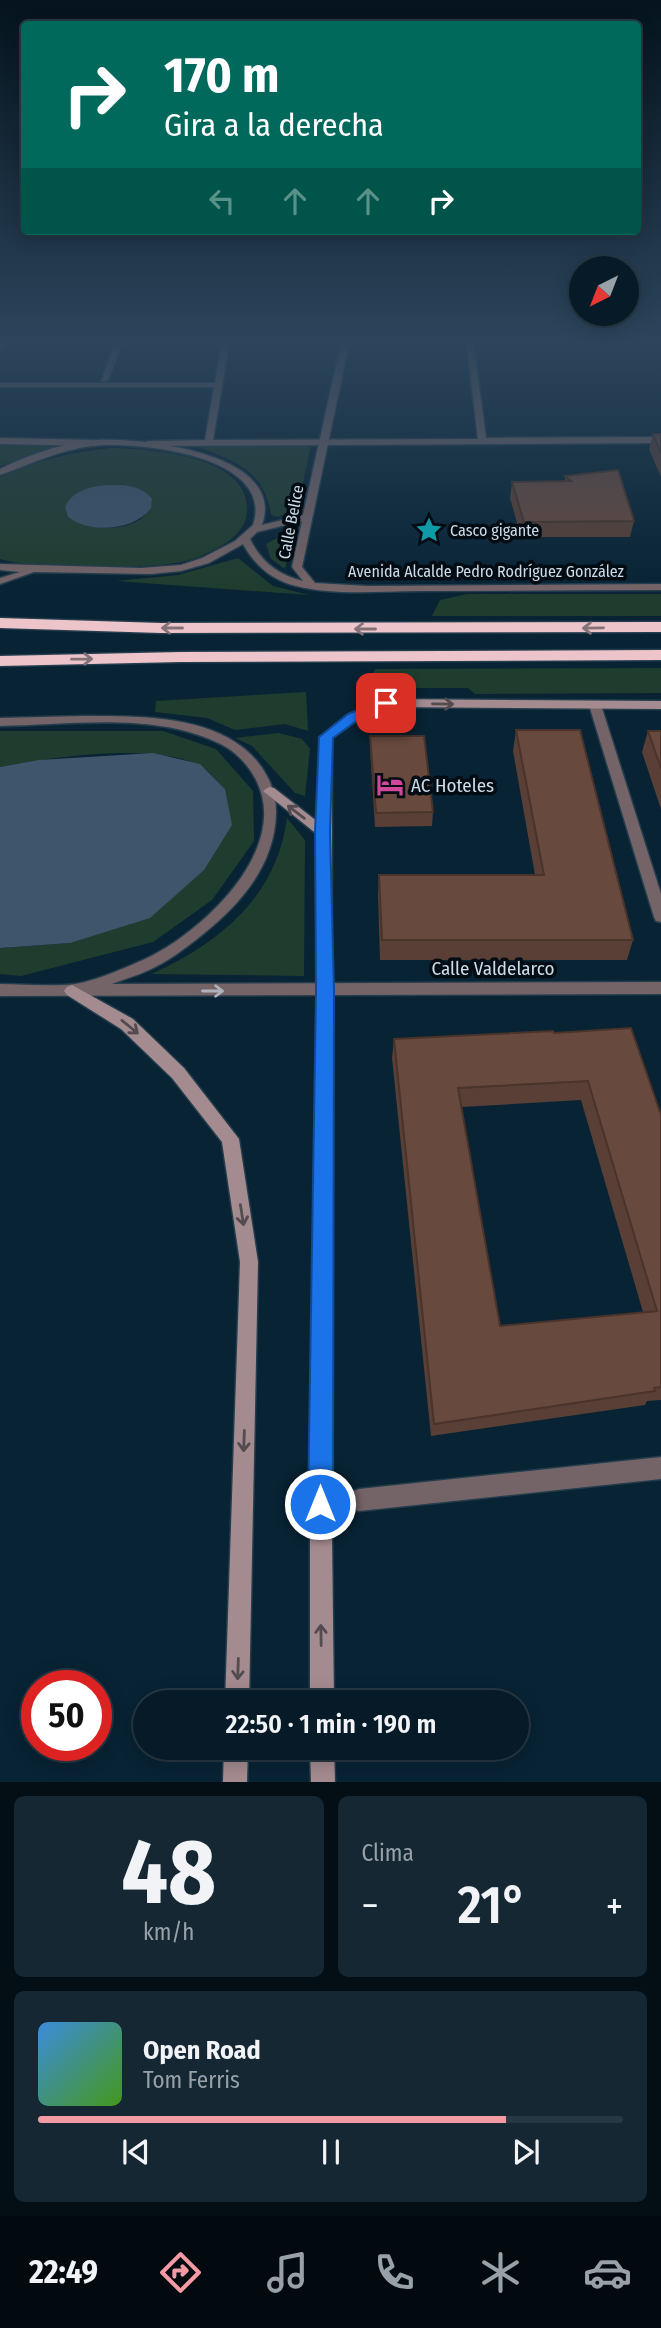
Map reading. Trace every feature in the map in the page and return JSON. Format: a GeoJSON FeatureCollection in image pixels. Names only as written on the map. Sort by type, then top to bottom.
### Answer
{"type":"FeatureCollection","features":[{"type":"Feature","properties":{"kind":"highway"},"geometry":{"type":"LineString","coordinates":[[0,623],[161,628],[661,627]]}},
{"type":"Feature","properties":{"kind":"highway"},"geometry":{"type":"LineString","coordinates":[[7,661],[194,656],[661,655]]}},
{"type":"Feature","properties":{"kind":"main road"},"geometry":{"type":"LineString","coordinates":[[322,1690],[320,1553],[325,991],[322,832],[326,737],[353,717],[386,703],[661,705]]}},
{"type":"Feature","properties":{"kind":"main road"},"geometry":{"type":"LineString","coordinates":[[269,791],[322,832]]}},
{"type":"Feature","properties":{"kind":"main road"},"geometry":{"type":"LineString","coordinates":[[72,991],[127,1024],[178,1073],[230,1139],[249,1262],[237,1690]]}},
{"type":"Feature","properties":{"kind":"main road"},"geometry":{"type":"LineString","coordinates":[[235,1782],[236,1760]]}},
{"type":"Feature","properties":{"kind":"main road"},"geometry":{"type":"LineString","coordinates":[[322,1760],[323,1782]]}},
{"type":"Feature","properties":{"kind":"street"},"geometry":{"type":"LineString","coordinates":[[209,441],[212,422]]}},
{"type":"Feature","properties":{"kind":"street","name":"Calle Belice"},"geometry":{"type":"LineString","coordinates":[[311,585],[297,567],[328,422]]}},
{"type":"Feature","properties":{"kind":"street"},"geometry":{"type":"LineString","coordinates":[[480,422],[482,439]]}},
{"type":"Feature","properties":{"kind":"street"},"geometry":{"type":"LineString","coordinates":[[0,441],[150,443],[661,440]]}},
{"type":"Feature","properties":{"kind":"street"},"geometry":{"type":"LineString","coordinates":[[0,472],[50,454],[96,443]]}},
{"type":"Feature","properties":{"kind":"street"},"geometry":{"type":"LineString","coordinates":[[150,443],[199,454],[236,470],[255,493],[259,519],[255,530]]}},
{"type":"Feature","properties":{"kind":"street"},"geometry":{"type":"LineString","coordinates":[[0,567],[33,570],[167,569],[190,566],[245,538],[255,530],[307,517]]}},
{"type":"Feature","properties":{"kind":"street","name":"Avenida Alcalde Pedro Rodríguez González"},"geometry":{"type":"LineString","coordinates":[[245,538],[251,551],[265,568],[286,580],[311,585],[373,588],[661,587]]}},
{"type":"Feature","properties":{"kind":"street"},"geometry":{"type":"LineString","coordinates":[[0,581],[33,570]]}},
{"type":"Feature","properties":{"kind":"street"},"geometry":{"type":"LineString","coordinates":[[595,705],[661,918]]}},
{"type":"Feature","properties":{"kind":"street"},"geometry":{"type":"LineString","coordinates":[[0,722],[144,721],[192,728],[224,740],[245,756],[269,791],[271,819],[268,842],[256,868],[237,896],[212,921],[150,964],[72,991]]}},
{"type":"Feature","properties":{"kind":"street","name":"Calle Valdelarco"},"geometry":{"type":"LineString","coordinates":[[0,990],[661,988]]}},
{"type":"Feature","properties":{"kind":"street"},"geometry":{"type":"LineString","coordinates":[[359,1500],[661,1468]]}},
{"type":"Feature","properties":{"kind":"green space"},"geometry":{"type":"Polygon","coordinates":[[[0,445],[57,446],[0,466],[0,445]]]}},
{"type":"Feature","properties":{"kind":"green space"},"geometry":{"type":"Polygon","coordinates":[[[311,445],[298,507],[278,517],[271,515],[262,487],[254,477],[234,462],[195,446],[311,445]]]}},
{"type":"Feature","properties":{"kind":"green space"},"geometry":{"type":"Polygon","coordinates":[[[111,448],[149,450],[215,466],[232,477],[243,492],[247,514],[240,531],[214,550],[191,560],[168,564],[65,567],[0,559],[0,477],[40,461],[111,448]],[[105,485],[77,494],[65,507],[68,517],[95,527],[126,526],[143,517],[152,502],[139,488],[105,485]]]}},
{"type":"Feature","properties":{"kind":"green space"},"geometry":{"type":"Polygon","coordinates":[[[287,533],[293,536],[285,569],[271,559],[266,544],[287,533]]]}},
{"type":"Feature","properties":{"kind":"green space"},"geometry":{"type":"Polygon","coordinates":[[[238,558],[273,586],[309,595],[116,581],[178,575],[238,558]]]}},
{"type":"Feature","properties":{"kind":"green space"},"geometry":{"type":"Polygon","coordinates":[[[467,594],[661,594],[661,616],[432,616],[440,600],[467,594]]]}},
{"type":"Feature","properties":{"kind":"green space"},"geometry":{"type":"Polygon","coordinates":[[[661,668],[661,693],[475,694],[468,688],[367,688],[375,669],[661,668]]]}},
{"type":"Feature","properties":{"kind":"green space"},"geometry":{"type":"Polygon","coordinates":[[[306,692],[308,731],[285,724],[235,730],[207,718],[155,712],[156,701],[306,692]]]}},
{"type":"Feature","properties":{"kind":"green space"},"geometry":{"type":"Polygon","coordinates":[[[0,731],[163,731],[216,749],[253,791],[254,841],[212,900],[153,942],[21,976],[0,974],[0,948],[70,943],[225,789],[197,764],[152,754],[73,756],[0,767],[0,731]]]}},
{"type":"Feature","properties":{"kind":"green space"},"geometry":{"type":"Polygon","coordinates":[[[279,733],[302,739],[310,749],[305,796],[295,793],[252,746],[235,738],[279,733]]]}},
{"type":"Feature","properties":{"kind":"green space"},"geometry":{"type":"Polygon","coordinates":[[[287,818],[305,840],[304,976],[151,974],[200,948],[241,914],[271,871],[281,846],[287,818]]]}},
{"type":"Feature","properties":{"kind":"water"},"geometry":{"type":"Polygon","coordinates":[[[124,485],[142,490],[152,499],[151,508],[134,522],[111,528],[88,526],[68,517],[65,507],[72,497],[87,489],[124,485]]]}},
{"type":"Feature","properties":{"kind":"water"},"geometry":{"type":"Polygon","coordinates":[[[153,753],[200,764],[225,789],[232,825],[204,870],[150,918],[70,943],[0,948],[0,767],[39,760],[153,753]]]}},
{"type":"Feature","properties":{"kind":"building"},"geometry":{"type":"Polygon","coordinates":[[[653,434],[661,434],[661,453],[653,434]]]}},
{"type":"Feature","properties":{"kind":"building"},"geometry":{"type":"Polygon","coordinates":[[[618,470],[634,521],[524,522],[512,482],[571,481],[565,476],[618,470]]]}},
{"type":"Feature","properties":{"kind":"building"},"geometry":{"type":"Polygon","coordinates":[[[516,730],[580,730],[633,940],[382,940],[379,875],[544,875],[516,730]]]}},
{"type":"Feature","properties":{"kind":"building"},"geometry":{"type":"Polygon","coordinates":[[[648,731],[661,731],[661,768],[648,731]]]}},
{"type":"Feature","properties":{"kind":"building"},"geometry":{"type":"Polygon","coordinates":[[[370,736],[424,736],[433,812],[376,813],[370,736]]]}},
{"type":"Feature","properties":{"kind":"building"},"geometry":{"type":"Polygon","coordinates":[[[631,1028],[661,1115],[661,1387],[654,1388],[655,1391],[434,1424],[394,1039],[631,1028]],[[588,1081],[458,1088],[500,1326],[657,1311],[588,1081]]]}},
{"type":"Feature","properties":{"kind":"place","name":"Casco gigante"},"geometry":{"type":"Point","coordinates":[429,530]}},
{"type":"Feature","properties":{"kind":"place","name":"AC Hoteles"},"geometry":{"type":"Point","coordinates":[390,785]}},
{"type":"Feature","properties":{"kind":"route"},"geometry":{"type":"LineString","coordinates":[[320,1504],[325,991],[322,832],[326,737],[353,717],[386,703]]}}]}
